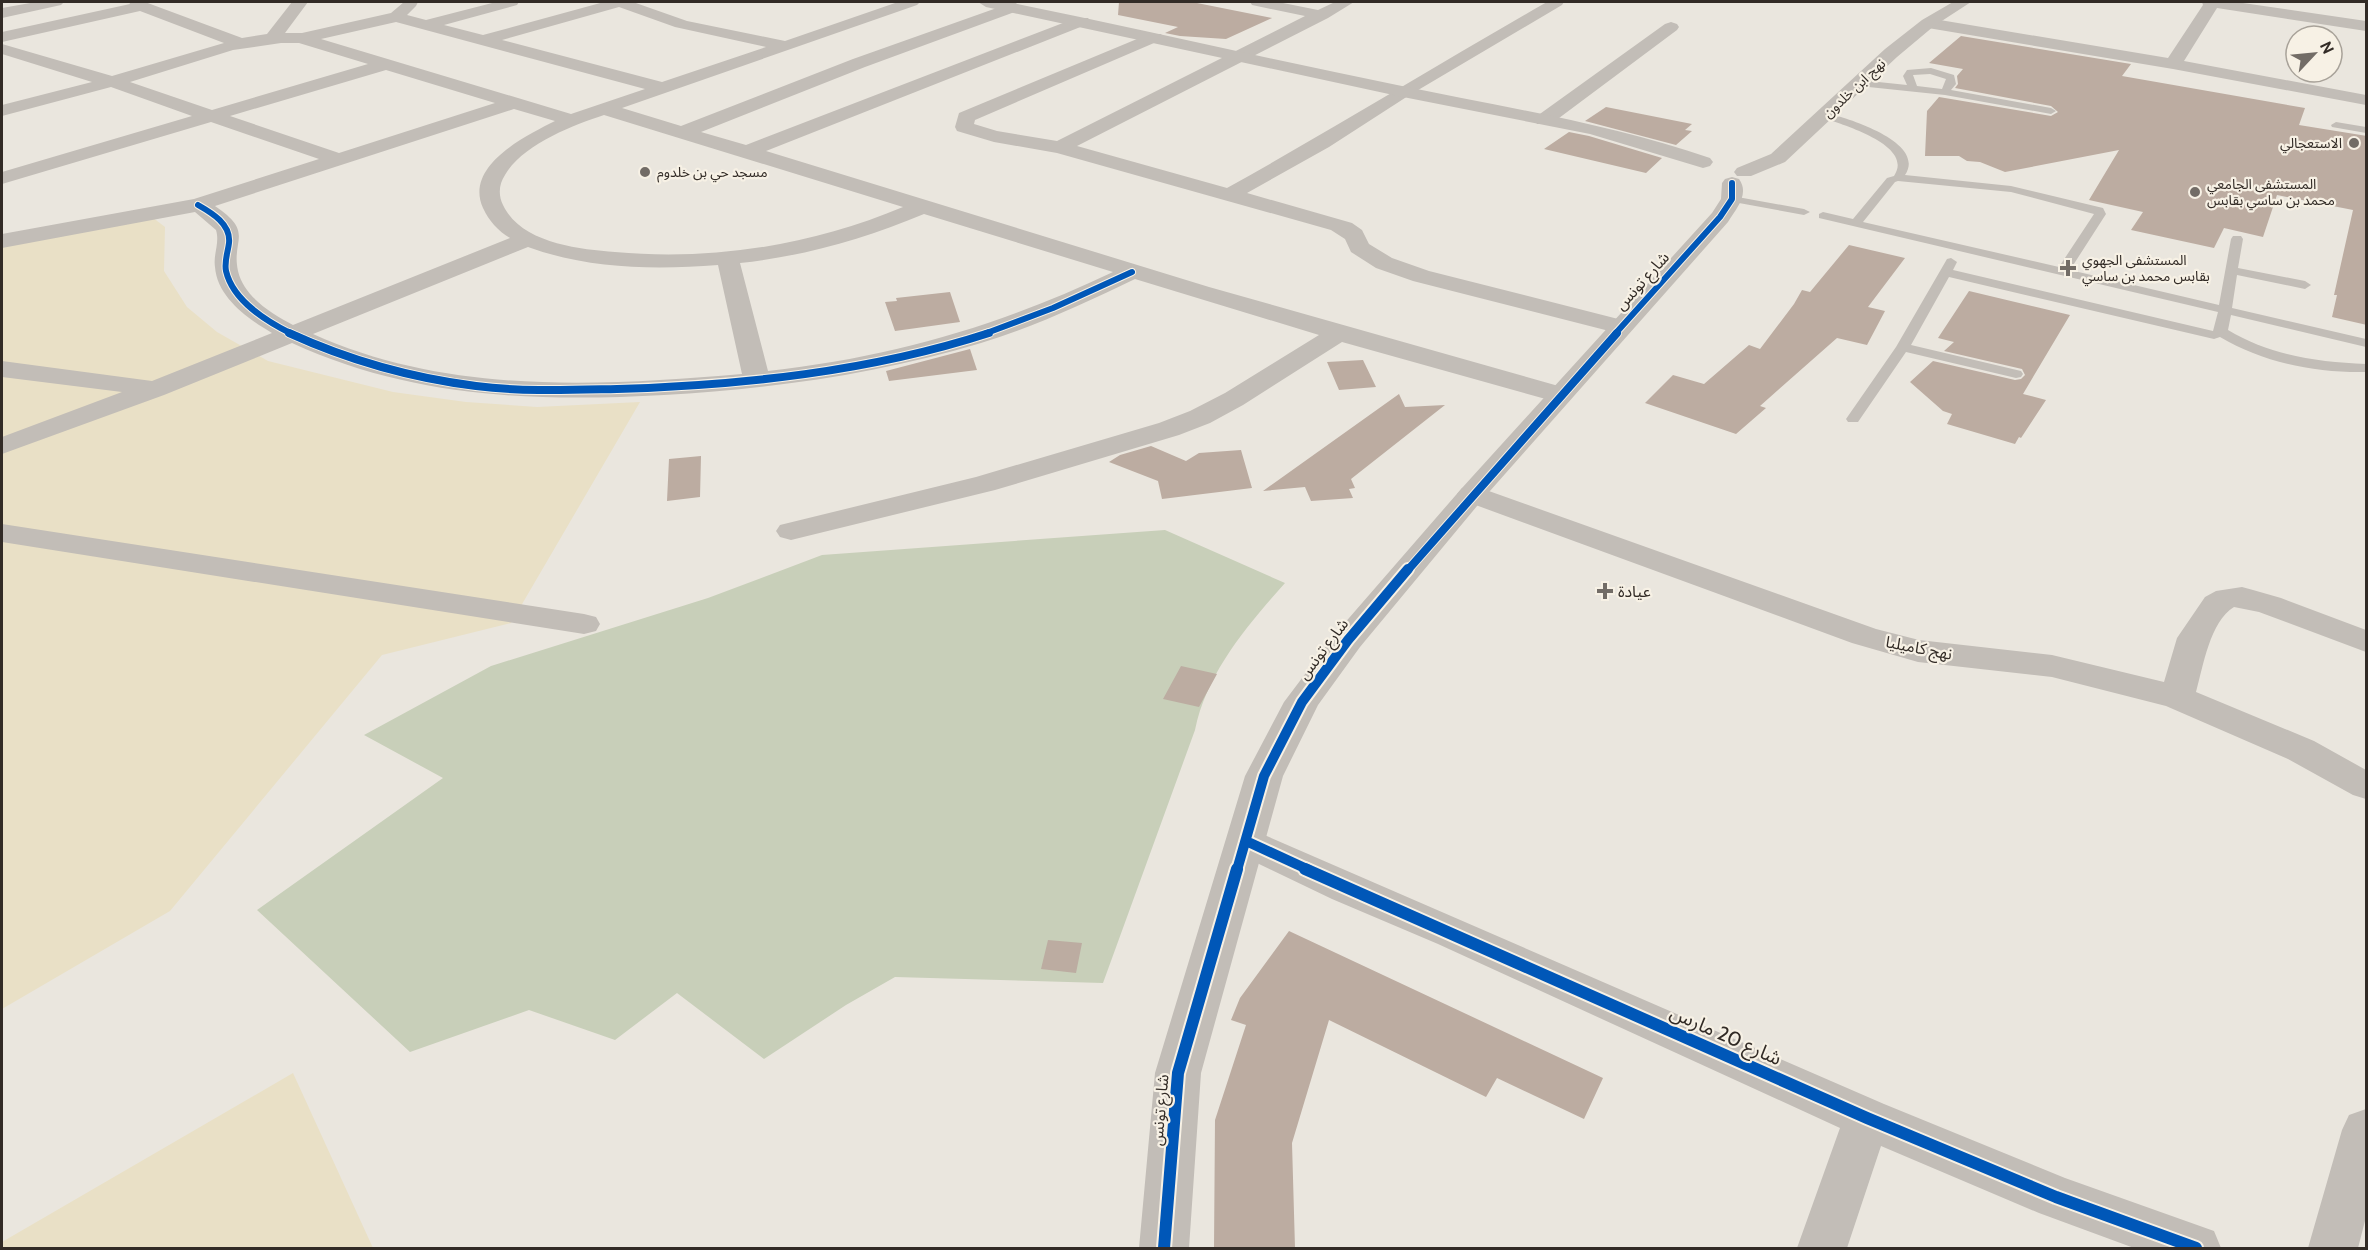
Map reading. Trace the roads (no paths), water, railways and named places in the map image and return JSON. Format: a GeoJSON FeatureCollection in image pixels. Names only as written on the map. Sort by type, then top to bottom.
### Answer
{"type":"FeatureCollection","features":[{"type":"Feature","properties":{"kind":"street"},"geometry":{"type":"LineString","coordinates":[[2,13],[56,2]]}},
{"type":"Feature","properties":{"kind":"street"},"geometry":{"type":"LineString","coordinates":[[273,37],[300,2]]}},
{"type":"Feature","properties":{"kind":"street"},"geometry":{"type":"LineString","coordinates":[[396,17],[412,2]]}},
{"type":"Feature","properties":{"kind":"street"},"geometry":{"type":"LineString","coordinates":[[424,25],[512,2]]}},
{"type":"Feature","properties":{"kind":"street"},"geometry":{"type":"LineString","coordinates":[[480,40],[620,2],[712,31],[788,46],[933,81]]}},
{"type":"Feature","properties":{"kind":"street"},"geometry":{"type":"LineString","coordinates":[[912,2],[571,120],[534,139],[508,158],[495,174],[488,189],[492,210],[508,228],[526,240],[593,256],[633,260],[727,257],[806,246],[844,237],[924,206]]}},
{"type":"Feature","properties":{"kind":"street"},"geometry":{"type":"LineString","coordinates":[[986,2],[1155,37],[1235,57],[1544,120],[1655,146],[1703,162],[1688,167],[1687,171],[1698,179],[1736,185]]}},
{"type":"Feature","properties":{"kind":"street"},"geometry":{"type":"LineString","coordinates":[[1257,2],[1322,15]]}},
{"type":"Feature","properties":{"kind":"street"},"geometry":{"type":"LineString","coordinates":[[1059,147],[1346,2]]}},
{"type":"Feature","properties":{"kind":"street"},"geometry":{"type":"LineString","coordinates":[[1229,195],[1322,143],[1402,92],[1557,2]]}},
{"type":"Feature","properties":{"kind":"street","name":"نهج ابن خلدون"},"geometry":{"type":"LineString","coordinates":[[1736,185],[1778,158],[1928,23],[1963,2]]}},
{"type":"Feature","properties":{"kind":"street"},"geometry":{"type":"LineString","coordinates":[[2173,63],[2212,2],[2367,26]]}},
{"type":"Feature","properties":{"kind":"street"},"geometry":{"type":"LineString","coordinates":[[2,37],[138,4],[240,43]]}},
{"type":"Feature","properties":{"kind":"street"},"geometry":{"type":"LineString","coordinates":[[683,132],[859,63],[1014,7]]}},
{"type":"Feature","properties":{"kind":"street"},"geometry":{"type":"LineString","coordinates":[[2,111],[112,82],[240,43],[273,37],[300,38],[396,17],[663,88]]}},
{"type":"Feature","properties":{"kind":"street"},"geometry":{"type":"LineString","coordinates":[[747,152],[1082,21]]}},
{"type":"Feature","properties":{"kind":"street"},"geometry":{"type":"LineString","coordinates":[[1928,23],[2173,63],[2367,100]]}},
{"type":"Feature","properties":{"kind":"street"},"geometry":{"type":"LineString","coordinates":[[1544,120],[1671,27]]}},
{"type":"Feature","properties":{"kind":"street"},"geometry":{"type":"LineString","coordinates":[[1155,37],[966,117],[963,123],[964,128],[1059,147],[1319,220],[1354,232],[1358,238],[1359,247],[1364,251],[1393,266],[1421,276],[1621,327]]}},
{"type":"Feature","properties":{"kind":"street"},"geometry":{"type":"LineString","coordinates":[[300,38],[571,120]]}},
{"type":"Feature","properties":{"kind":"street"},"geometry":{"type":"LineString","coordinates":[[2,49],[112,82],[340,160]]}},
{"type":"Feature","properties":{"kind":"street"},"geometry":{"type":"LineString","coordinates":[[2,178],[386,64]]}},
{"type":"Feature","properties":{"kind":"street"},"geometry":{"type":"LineString","coordinates":[[2,241],[198,205],[513,103]]}},
{"type":"Feature","properties":{"kind":"street"},"geometry":{"type":"LineString","coordinates":[[605,109],[1132,272],[1560,395]]}},
{"type":"Feature","properties":{"kind":"street","name":"شارع تونس"},"geometry":{"type":"LineString","coordinates":[[1164,1248],[1178,1073],[1264,776],[1302,702],[1348,640],[1472,494],[1720,217],[1736,185]]}},
{"type":"Feature","properties":{"kind":"street"},"geometry":{"type":"LineString","coordinates":[[198,205],[213,213],[223,224],[230,238],[225,260],[227,276],[237,293],[263,318],[290,333],[342,354],[386,367],[476,386],[546,389],[650,388],[801,375],[903,356],[972,338],[1018,322],[1132,272]]}},
{"type":"Feature","properties":{"kind":"street"},"geometry":{"type":"LineString","coordinates":[[2,446],[155,389],[526,240]]}},
{"type":"Feature","properties":{"kind":"street"},"geometry":{"type":"LineString","coordinates":[[727,257],[757,380]]}},
{"type":"Feature","properties":{"kind":"street"},"geometry":{"type":"LineString","coordinates":[[791,531],[986,484],[1169,429],[1200,417],[1234,399],[1339,333]]}},
{"type":"Feature","properties":{"kind":"street"},"geometry":{"type":"LineString","coordinates":[[2,369],[155,389]]}},
{"type":"Feature","properties":{"kind":"street","name":"نهج كاميليا"},"geometry":{"type":"LineString","coordinates":[[1472,494],[1864,636],[1918,651],[2052,666],[2177,698],[2301,750],[2367,786]]}},
{"type":"Feature","properties":{"kind":"street"},"geometry":{"type":"LineString","coordinates":[[2,533],[585,624]]}},
{"type":"Feature","properties":{"kind":"street"},"geometry":{"type":"LineString","coordinates":[[2177,698],[2194,638],[2216,604],[2228,598],[2242,597],[2270,605],[2367,642]]}},
{"type":"Feature","properties":{"kind":"street","name":"شارع 20 مارس"},"geometry":{"type":"LineString","coordinates":[[1246,842],[1867,1118],[2056,1197],[2196,1248]]}},
{"type":"Feature","properties":{"kind":"street"},"geometry":{"type":"LineString","coordinates":[[1822,1248],[1867,1118]]}},
{"type":"Feature","properties":{"kind":"street"},"geometry":{"type":"LineString","coordinates":[[2333,1248],[2367,1130]]}},
{"type":"Feature","properties":{"kind":"lane"},"geometry":{"type":"LineString","coordinates":[[1913,89],[1908,76],[1910,72],[1924,70],[1951,77],[1951,84],[1946,92]]}},
{"type":"Feature","properties":{"kind":"lane"},"geometry":{"type":"LineString","coordinates":[[1859,83],[1946,92],[2050,111]]}},
{"type":"Feature","properties":{"kind":"lane"},"geometry":{"type":"LineString","coordinates":[[1824,115],[1874,134],[1893,146],[1905,160],[1905,167],[1898,178]]}},
{"type":"Feature","properties":{"kind":"lane"},"geometry":{"type":"LineString","coordinates":[[2336,125],[2367,130]]}},
{"type":"Feature","properties":{"kind":"lane"},"geometry":{"type":"LineString","coordinates":[[1856,224],[1891,180],[1898,178],[2011,189],[2098,210],[2100,214],[2062,272]]}},
{"type":"Feature","properties":{"kind":"lane"},"geometry":{"type":"LineString","coordinates":[[1736,185],[1804,212]]}},
{"type":"Feature","properties":{"kind":"lane"},"geometry":{"type":"LineString","coordinates":[[1822,216],[2367,343]]}},
{"type":"Feature","properties":{"kind":"lane"},"geometry":{"type":"LineString","coordinates":[[2221,332],[2237,239]]}},
{"type":"Feature","properties":{"kind":"lane"},"geometry":{"type":"LineString","coordinates":[[1853,419],[1903,347],[1959,248]]}},
{"type":"Feature","properties":{"kind":"lane"},"geometry":{"type":"LineString","coordinates":[[2232,270],[2305,285]]}},
{"type":"Feature","properties":{"kind":"lane"},"geometry":{"type":"LineString","coordinates":[[1946,272],[2214,335],[2221,332]]}},
{"type":"Feature","properties":{"kind":"lane"},"geometry":{"type":"LineString","coordinates":[[2221,332],[2236,342],[2281,359],[2329,366],[2367,368]]}},
{"type":"Feature","properties":{"kind":"lane"},"geometry":{"type":"LineString","coordinates":[[1903,347],[2016,374]]}},
{"type":"Feature","properties":{"kind":"place","name":"الاستعجالي"},"geometry":{"type":"Point","coordinates":[2354,143]}},
{"type":"Feature","properties":{"kind":"place","name":"مسجد حي بن خلدوم"},"geometry":{"type":"Point","coordinates":[645,172]}},
{"type":"Feature","properties":{"kind":"place","name":"المستشفى الجامعي محمد بن ساسي بقابس"},"geometry":{"type":"Point","coordinates":[2195,192]}},
{"type":"Feature","properties":{"kind":"place","name":"المستشفى الجهوي بقابس محمد بن ساسي"},"geometry":{"type":"Point","coordinates":[2068,268]}},
{"type":"Feature","properties":{"kind":"place","name":"عيادة"},"geometry":{"type":"Point","coordinates":[1605,591]}}]}
